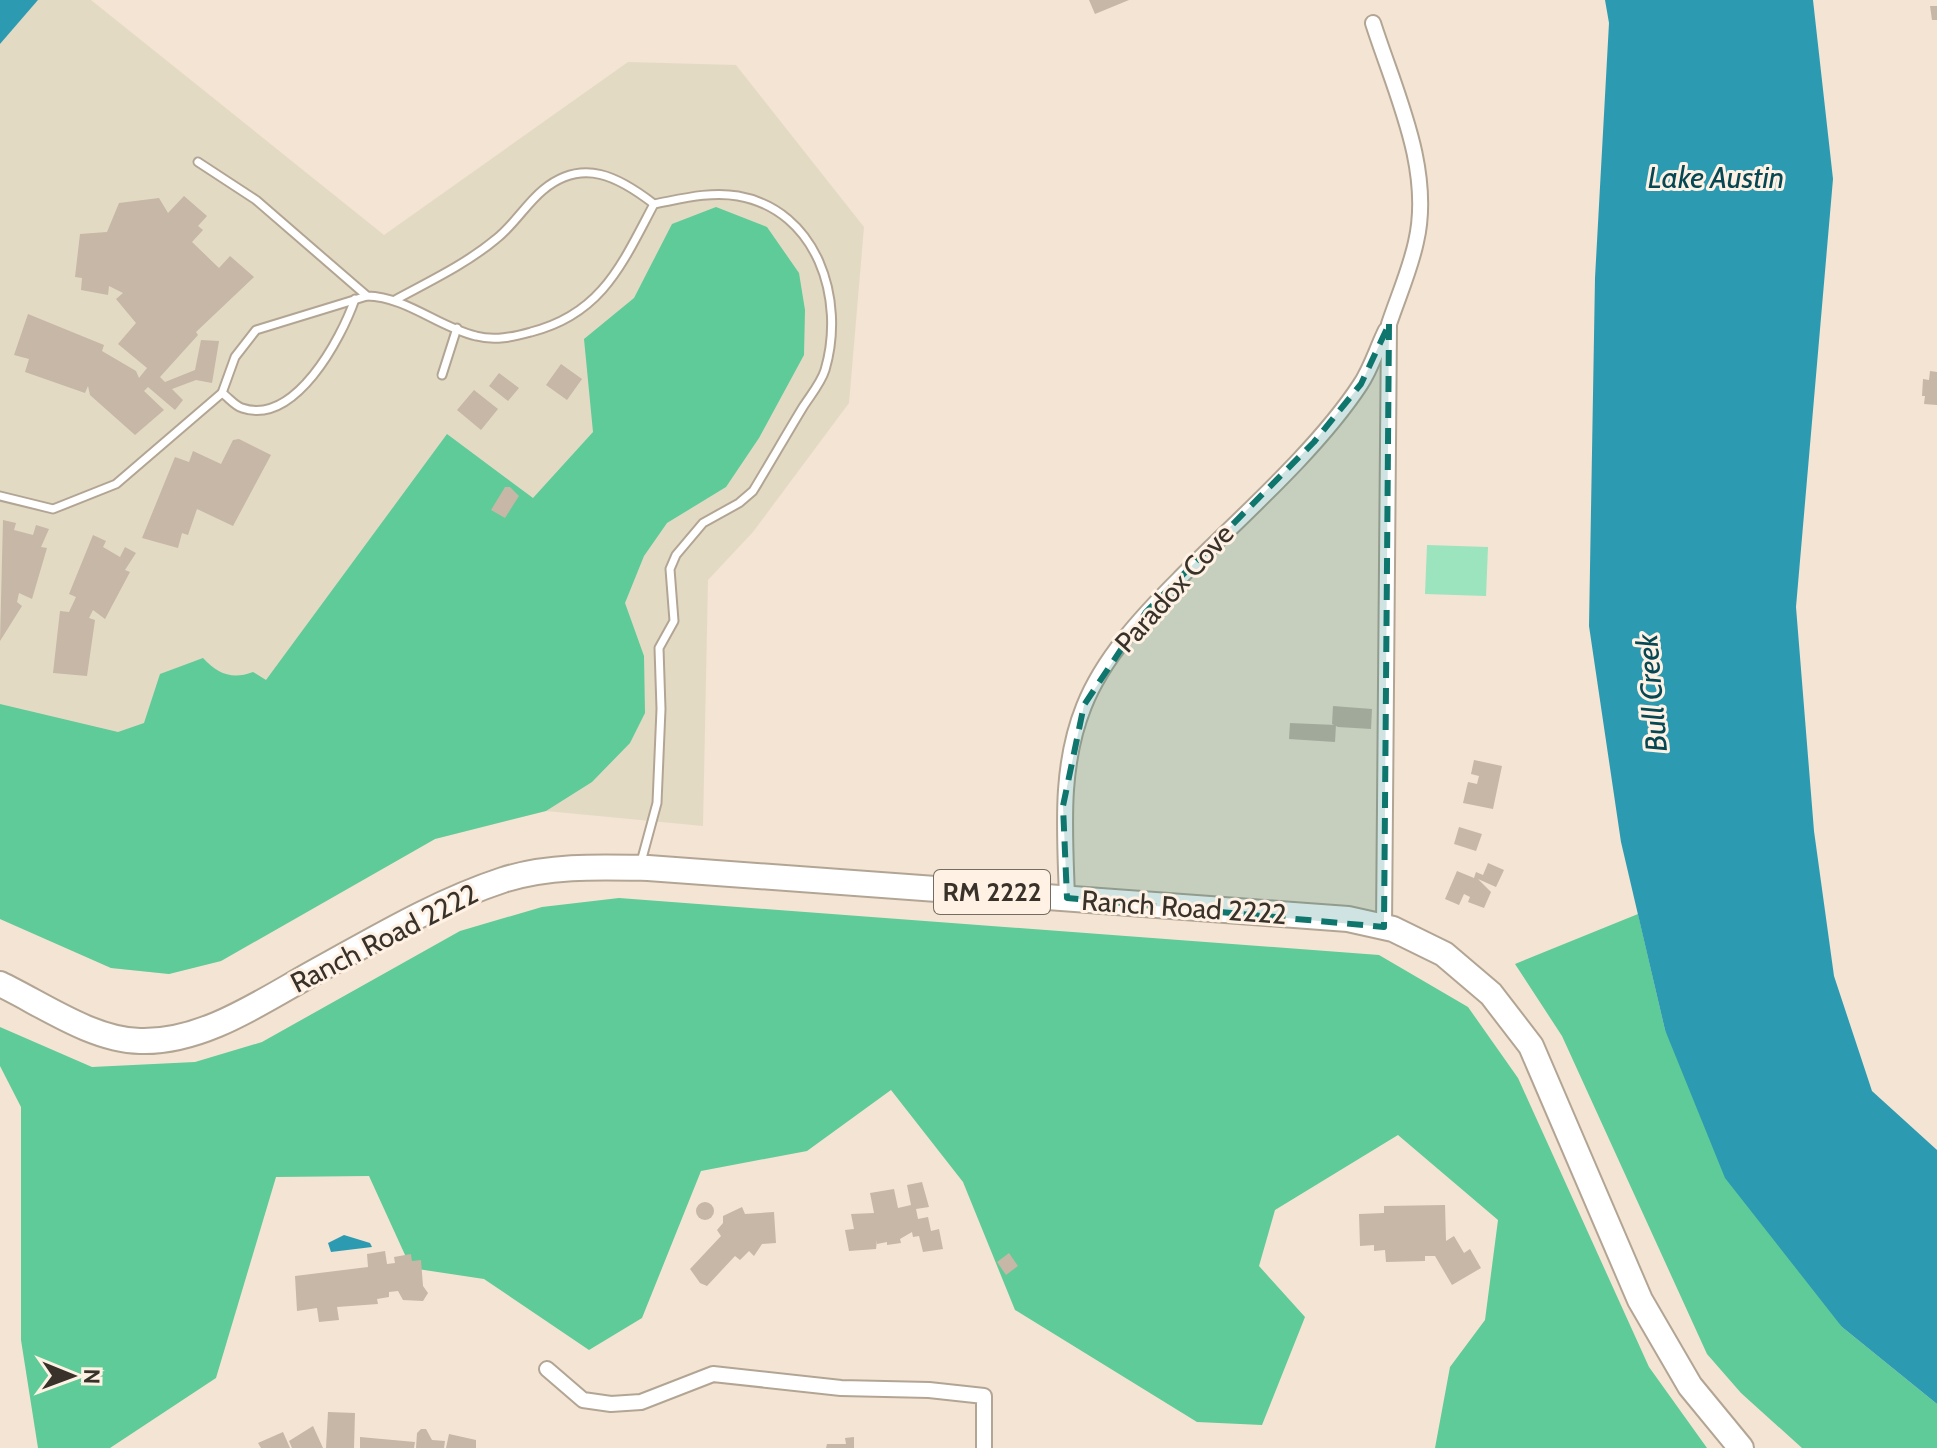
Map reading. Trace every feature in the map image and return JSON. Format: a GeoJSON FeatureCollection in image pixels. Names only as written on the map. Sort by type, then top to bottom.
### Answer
{"type":"FeatureCollection","features":[{"type":"Feature","properties":{"kind":"main road","name":"Ranch Road 2222"},"geometry":{"type":"LineString","coordinates":[[0,984],[100,1033],[139,1042],[179,1037],[223,1021],[411,919],[506,879],[583,867],[639,868],[1348,919],[1384,927],[1444,954],[1491,994],[1531,1046],[1640,1300],[1690,1386],[1741,1448]]}},
{"type":"Feature","properties":{"kind":"street"},"geometry":{"type":"LineString","coordinates":[[1373,23],[1409,133],[1421,186],[1417,240],[1389,324],[1384,927]]}},
{"type":"Feature","properties":{"kind":"street","name":"Paradox Cove"},"geometry":{"type":"LineString","coordinates":[[1067,898],[1063,806],[1071,754],[1084,705],[1111,659],[1146,612],[1314,442],[1361,384],[1389,324]]}},
{"type":"Feature","properties":{"kind":"street"},"geometry":{"type":"LineString","coordinates":[[547,1369],[583,1400],[611,1404],[641,1402],[713,1374],[841,1388],[929,1390],[984,1396],[984,1448]]}},
{"type":"Feature","properties":{"kind":"lane"},"geometry":{"type":"LineString","coordinates":[[198,162],[256,200],[367,296]]}},
{"type":"Feature","properties":{"kind":"lane"},"geometry":{"type":"LineString","coordinates":[[395,300],[473,256],[519,218],[542,191],[576,172],[589,171],[617,178],[654,204],[711,195],[737,195],[763,202],[788,217],[812,244],[823,269],[831,300],[825,372],[753,491],[739,503],[703,523],[676,555],[670,569],[674,621],[659,648],[661,709],[657,803],[639,868]]}},
{"type":"Feature","properties":{"kind":"lane"},"geometry":{"type":"LineString","coordinates":[[0,496],[53,509],[116,484],[222,393],[235,357],[256,330],[355,299],[367,296],[395,300],[477,337],[508,338],[566,319],[596,299],[615,277],[654,204]]}},
{"type":"Feature","properties":{"kind":"lane"},"geometry":{"type":"LineString","coordinates":[[222,393],[242,408],[264,409],[281,405],[327,357],[355,299]]}},
{"type":"Feature","properties":{"kind":"lane"},"geometry":{"type":"LineString","coordinates":[[442,375],[457,328]]}},
{"type":"Feature","properties":{"kind":"highlighted area"},"geometry":{"type":"Polygon","coordinates":[[[1389,324],[1384,927],[1067,898],[1063,806],[1084,705],[1146,612],[1314,442],[1361,384],[1389,324]]]}},
{"type":"Feature","properties":{"kind":"shaded area"},"geometry":{"type":"Polygon","coordinates":[[[38,0],[91,0],[384,235],[628,62],[736,65],[864,227],[849,403],[753,532],[708,580],[703,826],[546,811],[435,839],[221,961],[169,974],[111,968],[0,919],[0,44],[38,0]]]}},
{"type":"Feature","properties":{"kind":"green space"},"geometry":{"type":"Polygon","coordinates":[[[716,207],[767,227],[799,273],[805,310],[804,355],[759,438],[726,487],[667,523],[644,556],[625,603],[644,656],[645,713],[630,743],[592,782],[546,811],[435,839],[221,961],[169,974],[111,968],[0,919],[0,704],[118,732],[144,723],[160,674],[203,658],[226,674],[253,672],[266,680],[447,434],[533,498],[593,432],[584,339],[634,298],[672,224],[716,207]]]}},
{"type":"Feature","properties":{"kind":"green space"},"geometry":{"type":"Polygon","coordinates":[[[1427,545],[1488,547],[1486,596],[1425,594],[1427,545]]]}},
{"type":"Feature","properties":{"kind":"green space"},"geometry":{"type":"Polygon","coordinates":[[[619,898],[1379,955],[1468,1007],[1518,1078],[1649,1367],[1707,1448],[1435,1448],[1450,1367],[1485,1320],[1498,1220],[1398,1135],[1275,1210],[1259,1266],[1305,1317],[1262,1425],[1197,1422],[1015,1310],[963,1182],[891,1090],[807,1151],[701,1171],[642,1318],[589,1350],[484,1279],[411,1268],[369,1176],[276,1177],[216,1378],[110,1448],[38,1448],[21,1340],[21,1107],[0,1066],[0,1027],[92,1067],[195,1062],[262,1042],[460,931],[542,907],[619,898]]]}},
{"type":"Feature","properties":{"kind":"green space"},"geometry":{"type":"Polygon","coordinates":[[[1638,914],[1665,1030],[1842,1327],[1937,1404],[1937,1448],[1802,1448],[1741,1393],[1707,1354],[1562,1036],[1515,964],[1638,914]]]}},
{"type":"Feature","properties":{"kind":"water"},"geometry":{"type":"Polygon","coordinates":[[[0,0],[38,0],[0,44],[0,0]]]}},
{"type":"Feature","properties":{"kind":"water","name":"Lake Austin"},"geometry":{"type":"Polygon","coordinates":[[[1605,0],[1813,0],[1833,179],[1796,607],[1814,831],[1834,976],[1872,1091],[1937,1150],[1937,1404],[1842,1327],[1725,1178],[1665,1030],[1621,842],[1589,626],[1595,278],[1609,23],[1605,0]]]}},
{"type":"Feature","properties":{"kind":"water"},"geometry":{"type":"Polygon","coordinates":[[[344,1235],[370,1243],[372,1247],[331,1252],[328,1243],[344,1235]]]}},
{"type":"Feature","properties":{"kind":"building"},"geometry":{"type":"Polygon","coordinates":[[[1089,0],[1129,0],[1095,14],[1089,0]]]}},
{"type":"Feature","properties":{"kind":"building"},"geometry":{"type":"Polygon","coordinates":[[[1930,6],[1937,6],[1937,20],[1932,20],[1930,6]]]}},
{"type":"Feature","properties":{"kind":"building"},"geometry":{"type":"Polygon","coordinates":[[[184,196],[207,216],[198,226],[203,230],[192,242],[219,268],[230,256],[254,277],[196,332],[198,335],[160,377],[165,382],[195,370],[201,340],[219,341],[212,383],[196,380],[172,389],[183,400],[175,410],[148,387],[144,391],[164,410],[135,435],[90,395],[88,386],[85,393],[25,372],[29,359],[14,355],[28,314],[104,345],[102,351],[136,371],[139,378],[147,368],[118,344],[136,323],[116,299],[123,293],[109,286],[108,295],[81,290],[82,278],[75,277],[80,234],[107,232],[119,203],[159,198],[168,213],[184,196]]]}},
{"type":"Feature","properties":{"kind":"building"},"geometry":{"type":"Polygon","coordinates":[[[561,364],[582,379],[567,400],[546,385],[561,364]]]}},
{"type":"Feature","properties":{"kind":"building"},"geometry":{"type":"Polygon","coordinates":[[[1930,371],[1937,372],[1937,405],[1924,404],[1925,396],[1922,396],[1923,379],[1929,380],[1930,371]]]}},
{"type":"Feature","properties":{"kind":"building"},"geometry":{"type":"Polygon","coordinates":[[[499,373],[519,388],[508,401],[489,386],[499,373]]]}},
{"type":"Feature","properties":{"kind":"building"},"geometry":{"type":"Polygon","coordinates":[[[474,390],[498,409],[481,430],[457,410],[474,390]]]}},
{"type":"Feature","properties":{"kind":"building"},"geometry":{"type":"Polygon","coordinates":[[[239,439],[271,455],[233,526],[197,509],[188,535],[182,533],[178,548],[142,538],[175,457],[189,462],[193,451],[221,464],[233,440],[239,439]]]}},
{"type":"Feature","properties":{"kind":"building"},"geometry":{"type":"Polygon","coordinates":[[[505,487],[510,487],[519,496],[505,518],[491,510],[505,487]]]}},
{"type":"Feature","properties":{"kind":"building"},"geometry":{"type":"Polygon","coordinates":[[[3,520],[16,523],[14,530],[33,535],[36,525],[49,529],[41,547],[47,548],[32,599],[19,593],[17,602],[22,606],[0,641],[3,520]]]}},
{"type":"Feature","properties":{"kind":"building"},"geometry":{"type":"Polygon","coordinates":[[[93,535],[106,541],[103,547],[120,557],[125,547],[136,553],[125,570],[130,572],[105,619],[93,610],[89,618],[95,620],[87,676],[53,673],[60,611],[69,612],[76,597],[69,594],[93,535]]]}},
{"type":"Feature","properties":{"kind":"building"},"geometry":{"type":"Polygon","coordinates":[[[1333,706],[1372,709],[1371,729],[1332,724],[1333,706]]]}},
{"type":"Feature","properties":{"kind":"building"},"geometry":{"type":"Polygon","coordinates":[[[1290,723],[1336,725],[1335,742],[1289,739],[1290,723]]]}},
{"type":"Feature","properties":{"kind":"building"},"geometry":{"type":"Polygon","coordinates":[[[1474,760],[1502,766],[1493,809],[1463,803],[1468,782],[1477,784],[1479,776],[1471,774],[1474,760]]]}},
{"type":"Feature","properties":{"kind":"building"},"geometry":{"type":"Polygon","coordinates":[[[1459,827],[1482,834],[1476,851],[1454,844],[1459,827]]]}},
{"type":"Feature","properties":{"kind":"building"},"geometry":{"type":"Polygon","coordinates":[[[1488,863],[1504,870],[1496,887],[1478,879],[1491,892],[1484,908],[1468,902],[1470,897],[1464,894],[1459,905],[1445,899],[1457,871],[1474,878],[1476,872],[1483,875],[1488,863]]]}},
{"type":"Feature","properties":{"kind":"building"},"geometry":{"type":"Polygon","coordinates":[[[922,1182],[929,1207],[916,1209],[918,1219],[928,1217],[931,1231],[939,1229],[943,1249],[923,1252],[919,1236],[913,1237],[912,1232],[900,1239],[901,1243],[877,1244],[877,1240],[876,1249],[849,1251],[845,1230],[854,1229],[851,1214],[874,1213],[870,1193],[894,1189],[898,1208],[911,1205],[907,1185],[922,1182]]]}},
{"type":"Feature","properties":{"kind":"building"},"geometry":{"type":"Polygon","coordinates":[[[705,1202],[714,1211],[705,1220],[696,1211],[705,1202]]]}},
{"type":"Feature","properties":{"kind":"building"},"geometry":{"type":"Polygon","coordinates":[[[1445,1205],[1446,1241],[1454,1236],[1464,1253],[1470,1249],[1481,1268],[1452,1285],[1435,1256],[1425,1256],[1425,1261],[1386,1262],[1385,1250],[1374,1251],[1374,1245],[1360,1246],[1359,1214],[1384,1213],[1384,1206],[1445,1205]]]}},
{"type":"Feature","properties":{"kind":"building"},"geometry":{"type":"Polygon","coordinates":[[[742,1207],[745,1214],[774,1212],[776,1243],[762,1244],[754,1256],[749,1251],[740,1260],[735,1256],[707,1286],[700,1283],[690,1269],[721,1236],[717,1230],[723,1223],[723,1216],[742,1207]]]}},
{"type":"Feature","properties":{"kind":"building"},"geometry":{"type":"Polygon","coordinates":[[[385,1251],[387,1264],[395,1263],[394,1257],[411,1254],[412,1261],[421,1260],[423,1286],[428,1293],[423,1301],[403,1300],[398,1291],[389,1292],[389,1297],[377,1299],[378,1304],[337,1307],[339,1320],[319,1322],[317,1308],[297,1311],[295,1276],[368,1267],[367,1254],[385,1251]]]}},
{"type":"Feature","properties":{"kind":"building"},"geometry":{"type":"Polygon","coordinates":[[[1009,1253],[1018,1266],[1006,1275],[997,1262],[1009,1253]]]}},
{"type":"Feature","properties":{"kind":"building"},"geometry":{"type":"Polygon","coordinates":[[[328,1412],[355,1413],[354,1448],[326,1448],[328,1412]]]}},
{"type":"Feature","properties":{"kind":"building"},"geometry":{"type":"Polygon","coordinates":[[[313,1426],[323,1448],[292,1448],[289,1441],[313,1426]]]}},
{"type":"Feature","properties":{"kind":"building"},"geometry":{"type":"Polygon","coordinates":[[[426,1429],[432,1440],[445,1441],[444,1448],[416,1448],[417,1433],[426,1429]]]}},
{"type":"Feature","properties":{"kind":"building"},"geometry":{"type":"Polygon","coordinates":[[[283,1432],[290,1448],[261,1448],[258,1443],[283,1432]]]}},
{"type":"Feature","properties":{"kind":"building"},"geometry":{"type":"Polygon","coordinates":[[[449,1434],[476,1440],[476,1448],[446,1448],[449,1434]]]}},
{"type":"Feature","properties":{"kind":"building"},"geometry":{"type":"Polygon","coordinates":[[[360,1437],[415,1442],[414,1448],[360,1448],[360,1437]]]}},
{"type":"Feature","properties":{"kind":"building"},"geometry":{"type":"Polygon","coordinates":[[[854,1437],[854,1448],[826,1448],[827,1444],[846,1444],[845,1438],[854,1437]]]}},
{"type":"Feature","properties":{"kind":"water label","name":"Bull Creek"},"geometry":{"type":"Point","coordinates":[1652,693]}}]}
